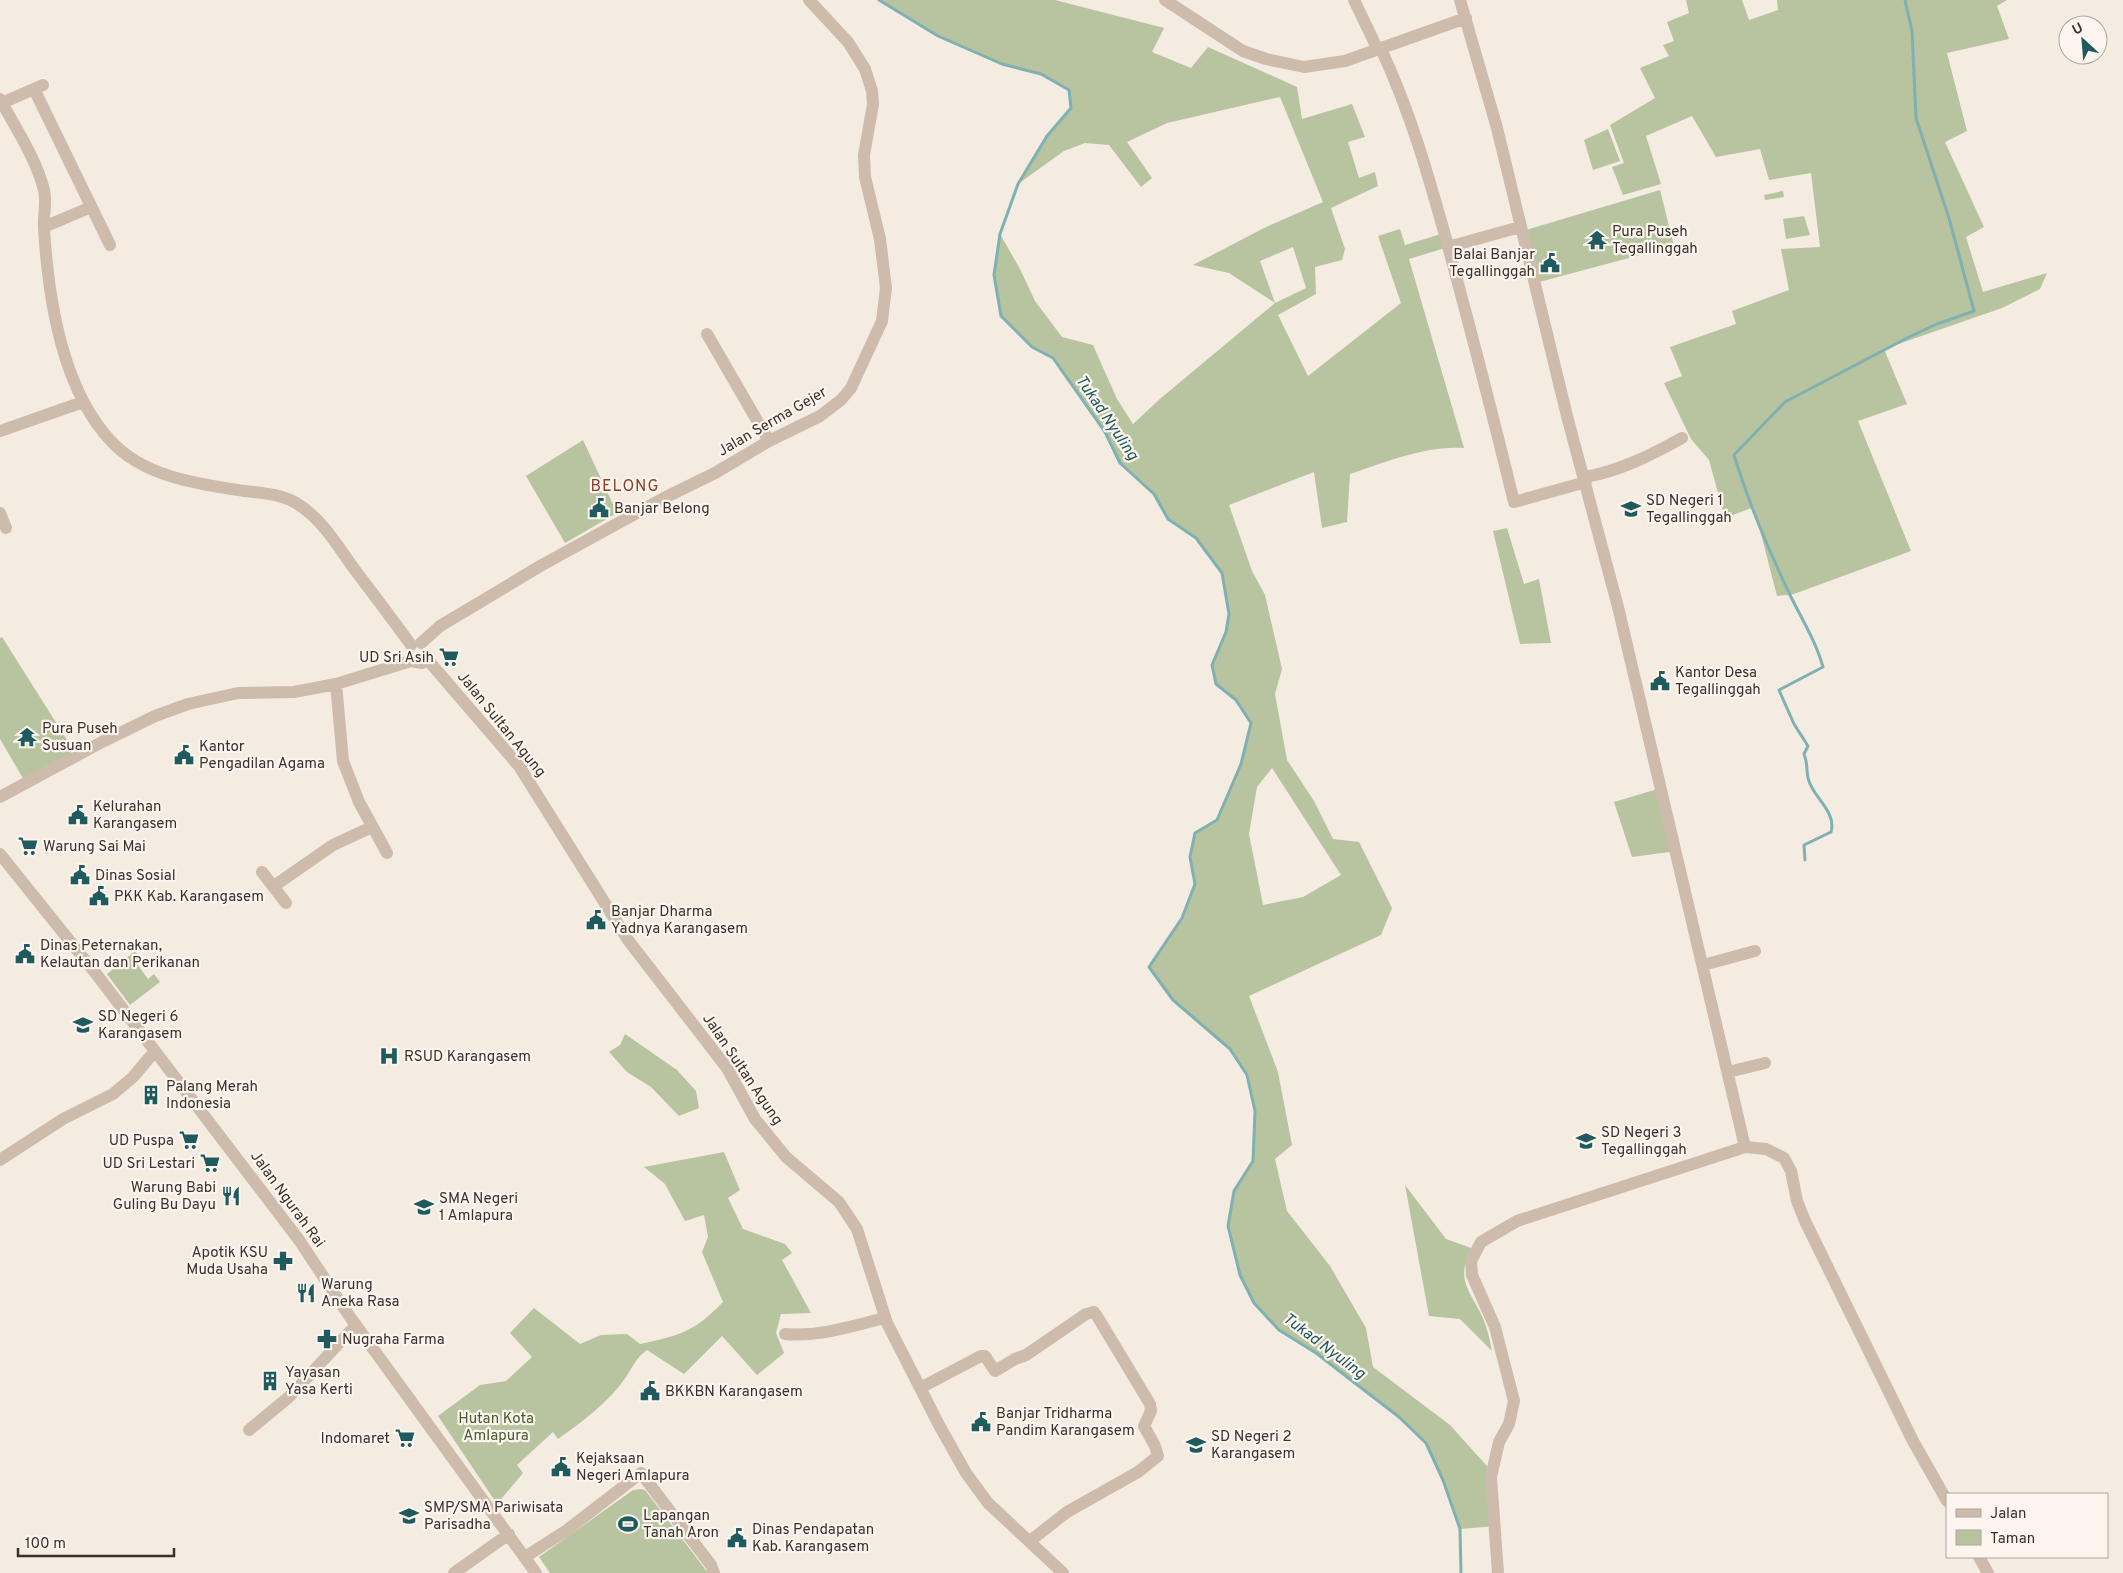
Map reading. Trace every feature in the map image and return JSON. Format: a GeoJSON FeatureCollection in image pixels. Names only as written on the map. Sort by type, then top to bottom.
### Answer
{"type":"FeatureCollection","features":[{"type":"Feature","properties":{"kind":"street","name":"Jalan Serma Gejer"},"geometry":{"type":"LineString","coordinates":[[422,649],[440,626],[542,565],[664,498],[715,473],[769,441],[820,416],[842,400],[851,388],[863,366],[882,321],[885,305],[886,288],[880,239],[865,177],[864,155],[873,104],[870,79],[848,42],[809,0]]}},
{"type":"Feature","properties":{"kind":"street"},"geometry":{"type":"LineString","coordinates":[[1164,0],[1243,51],[1286,65],[1304,67],[1325,66],[1380,49],[1466,18]]}},
{"type":"Feature","properties":{"kind":"street"},"geometry":{"type":"LineString","coordinates":[[1354,0],[1380,49],[1412,122],[1432,183],[1448,247],[1460,285],[1514,502],[1628,465],[1682,438]]}},
{"type":"Feature","properties":{"kind":"street"},"geometry":{"type":"LineString","coordinates":[[1460,0],[1497,128],[1567,416],[1618,607],[1745,1146]]}},
{"type":"Feature","properties":{"kind":"street"},"geometry":{"type":"LineString","coordinates":[[1,101],[38,87],[91,207],[110,245]]}},
{"type":"Feature","properties":{"kind":"street","name":"Jalan Sultan Agung"},"geometry":{"type":"LineString","coordinates":[[1,101],[31,159],[44,191],[44,227],[58,323],[71,374],[83,402],[110,441],[140,464],[169,476],[210,486],[277,496],[299,505],[316,520],[337,544],[519,766],[628,940],[726,1068],[755,1119],[766,1134],[786,1157],[839,1202],[850,1217],[856,1229],[885,1318],[939,1425],[976,1487],[988,1503],[1063,1573]]}},
{"type":"Feature","properties":{"kind":"street"},"geometry":{"type":"LineString","coordinates":[[44,227],[91,207]]}},
{"type":"Feature","properties":{"kind":"street"},"geometry":{"type":"LineString","coordinates":[[1448,247],[1520,227]]}},
{"type":"Feature","properties":{"kind":"street"},"geometry":{"type":"LineString","coordinates":[[707,334],[769,441]]}},
{"type":"Feature","properties":{"kind":"street"},"geometry":{"type":"LineString","coordinates":[[1,428],[83,402]]}},
{"type":"Feature","properties":{"kind":"street"},"geometry":{"type":"LineString","coordinates":[[0,513],[6,528]]}},
{"type":"Feature","properties":{"kind":"street"},"geometry":{"type":"LineString","coordinates":[[0,797],[155,716],[188,704],[238,693],[294,692],[336,684],[411,661],[408,653],[422,649]]}},
{"type":"Feature","properties":{"kind":"street"},"geometry":{"type":"LineString","coordinates":[[336,684],[343,761],[372,827],[387,854]]}},
{"type":"Feature","properties":{"kind":"street"},"geometry":{"type":"LineString","coordinates":[[274,886],[333,846],[372,827]]}},
{"type":"Feature","properties":{"kind":"street","name":"Jalan Ngurah Rai"},"geometry":{"type":"LineString","coordinates":[[0,854],[155,1051],[299,1240],[356,1325],[536,1573]]}},
{"type":"Feature","properties":{"kind":"street"},"geometry":{"type":"LineString","coordinates":[[262,872],[286,902]]}},
{"type":"Feature","properties":{"kind":"street"},"geometry":{"type":"LineString","coordinates":[[1703,965],[1755,951]]}},
{"type":"Feature","properties":{"kind":"street"},"geometry":{"type":"LineString","coordinates":[[0,1160],[62,1118],[113,1094],[134,1077],[155,1051]]}},
{"type":"Feature","properties":{"kind":"street"},"geometry":{"type":"LineString","coordinates":[[1728,1072],[1765,1063]]}},
{"type":"Feature","properties":{"kind":"street"},"geometry":{"type":"LineString","coordinates":[[1498,1573],[1491,1477],[1499,1442],[1509,1424],[1514,1401],[1495,1327],[1472,1275],[1471,1262],[1474,1253],[1481,1242],[1517,1221],[1745,1146],[1772,1151],[1786,1161],[1791,1171],[1797,1202],[1805,1221],[1913,1441],[1946,1500]]}},
{"type":"Feature","properties":{"kind":"street"},"geometry":{"type":"LineString","coordinates":[[920,1388],[981,1356],[986,1356],[995,1371],[1015,1358],[1026,1355],[1086,1314],[1094,1312],[1098,1316],[1150,1404],[1151,1411],[1144,1426],[1155,1446],[1158,1456],[1138,1472],[1067,1512],[1030,1541]]}},
{"type":"Feature","properties":{"kind":"street"},"geometry":{"type":"LineString","coordinates":[[785,1334],[803,1336],[830,1332],[885,1318]]}},
{"type":"Feature","properties":{"kind":"street"},"geometry":{"type":"LineString","coordinates":[[249,1430],[289,1397],[332,1348],[356,1325]]}},
{"type":"Feature","properties":{"kind":"street"},"geometry":{"type":"LineString","coordinates":[[525,1557],[568,1530],[641,1474],[711,1565],[714,1573]]}},
{"type":"Feature","properties":{"kind":"street"},"geometry":{"type":"LineString","coordinates":[[454,1573],[509,1534]]}},
{"type":"Feature","properties":{"kind":"street"},"geometry":{"type":"LineString","coordinates":[[1980,1558],[1988,1573]]}},
{"type":"Feature","properties":{"kind":"green space"},"geometry":{"type":"Polygon","coordinates":[[[879,0],[1055,0],[1164,28],[1152,52],[1191,68],[1208,47],[1297,87],[1302,119],[1352,104],[1365,137],[1348,142],[1359,178],[1375,172],[1378,186],[1331,208],[1345,249],[1342,260],[1315,267],[1316,294],[1278,315],[1308,376],[1401,303],[1378,236],[1400,229],[1405,245],[1441,234],[1445,248],[1409,259],[1464,448],[1435,449],[1421,452],[1350,474],[1347,522],[1322,528],[1314,472],[1229,505],[1252,571],[1265,595],[1282,669],[1275,694],[1287,760],[1314,801],[1333,839],[1359,842],[1392,908],[1381,935],[1249,996],[1278,1072],[1292,1145],[1275,1159],[1287,1211],[1330,1266],[1366,1328],[1373,1367],[1450,1425],[1495,1475],[1496,1526],[1460,1529],[1443,1480],[1425,1443],[1399,1417],[1316,1353],[1279,1330],[1254,1303],[1240,1275],[1228,1226],[1234,1191],[1253,1161],[1255,1111],[1247,1075],[1230,1049],[1173,1000],[1149,967],[1182,918],[1195,884],[1190,857],[1195,833],[1217,820],[1241,764],[1251,723],[1236,700],[1216,684],[1212,665],[1226,632],[1229,614],[1222,573],[1196,538],[1168,519],[1154,494],[1120,463],[1105,432],[1053,358],[1032,347],[1001,316],[994,275],[1000,234],[1020,269],[1035,301],[1062,337],[1093,345],[1117,399],[1133,424],[1161,398],[1275,303],[1229,273],[1193,265],[1266,227],[1323,202],[1280,97],[1167,123],[1127,142],[1152,178],[1141,187],[1109,145],[1085,143],[1064,151],[1018,184],[1047,136],[1071,108],[1069,90],[1041,74],[1002,64],[938,36],[879,0]],[[1293,247],[1260,261],[1275,303],[1306,288],[1293,247]],[[1272,768],[1257,787],[1249,834],[1263,905],[1303,897],[1341,875],[1272,768]]]}},
{"type":"Feature","properties":{"kind":"green space"},"geometry":{"type":"Polygon","coordinates":[[[1686,0],[1742,0],[1749,20],[1778,10],[1777,0],[2007,0],[1997,6],[2009,39],[1947,53],[1967,131],[1945,142],[1984,227],[1966,237],[1983,292],[2047,273],[2040,289],[2002,308],[1884,349],[1907,404],[1858,421],[1911,551],[1794,594],[1777,596],[1754,507],[1725,518],[1709,460],[1691,439],[1664,383],[1682,376],[1670,347],[1736,324],[1732,311],[1789,290],[1781,249],[1820,247],[1811,173],[1769,180],[1760,149],[1716,157],[1692,116],[1646,136],[1661,184],[1623,195],[1612,167],[1624,163],[1610,125],[1655,98],[1640,68],[1669,56],[1663,45],[1674,41],[1667,22],[1689,13],[1686,0]]]}},
{"type":"Feature","properties":{"kind":"green space"},"geometry":{"type":"Polygon","coordinates":[[[1608,129],[1620,161],[1593,170],[1584,140],[1608,129]]]}},
{"type":"Feature","properties":{"kind":"green space"},"geometry":{"type":"Polygon","coordinates":[[[1660,190],[1674,246],[1539,282],[1526,230],[1660,190]]]}},
{"type":"Feature","properties":{"kind":"green space"},"geometry":{"type":"Polygon","coordinates":[[[1783,191],[1784,197],[1765,200],[1764,195],[1783,191]]]}},
{"type":"Feature","properties":{"kind":"green space"},"geometry":{"type":"Polygon","coordinates":[[[1804,216],[1810,235],[1786,239],[1783,219],[1804,216]]]}},
{"type":"Feature","properties":{"kind":"green space"},"geometry":{"type":"Polygon","coordinates":[[[583,440],[617,513],[565,543],[526,476],[583,440]]]}},
{"type":"Feature","properties":{"kind":"green space"},"geometry":{"type":"Polygon","coordinates":[[[1507,528],[1524,584],[1539,579],[1551,643],[1520,644],[1493,531],[1507,528]]]}},
{"type":"Feature","properties":{"kind":"green space"},"geometry":{"type":"Polygon","coordinates":[[[2,637],[74,751],[24,780],[0,739],[0,638],[2,637]]]}},
{"type":"Feature","properties":{"kind":"green space"},"geometry":{"type":"Polygon","coordinates":[[[1661,788],[1677,851],[1632,857],[1614,802],[1661,788]]]}},
{"type":"Feature","properties":{"kind":"green space"},"geometry":{"type":"Polygon","coordinates":[[[135,951],[142,959],[137,964],[148,979],[154,974],[160,982],[130,1005],[107,974],[135,951]]]}},
{"type":"Feature","properties":{"kind":"green space"},"geometry":{"type":"Polygon","coordinates":[[[625,1034],[677,1070],[696,1091],[699,1108],[679,1116],[651,1087],[627,1072],[609,1052],[620,1045],[625,1034]]]}},
{"type":"Feature","properties":{"kind":"green space","name":"Hutan Kota Amlapura"},"geometry":{"type":"Polygon","coordinates":[[[724,1152],[740,1190],[728,1198],[743,1229],[785,1244],[792,1253],[782,1260],[811,1313],[781,1314],[776,1333],[784,1353],[757,1375],[722,1336],[684,1374],[647,1350],[637,1359],[619,1386],[595,1411],[558,1439],[553,1432],[517,1465],[523,1473],[497,1504],[438,1416],[480,1385],[506,1381],[532,1357],[510,1333],[534,1308],[580,1344],[601,1335],[627,1334],[640,1344],[676,1335],[694,1327],[723,1302],[702,1252],[708,1237],[704,1215],[685,1221],[665,1184],[644,1167],[724,1152]]]}},
{"type":"Feature","properties":{"kind":"green space"},"geometry":{"type":"Polygon","coordinates":[[[1405,1185],[1446,1239],[1471,1248],[1465,1266],[1465,1280],[1484,1320],[1492,1351],[1460,1319],[1429,1316],[1405,1185]]]}},
{"type":"Feature","properties":{"kind":"green space","name":"Lapangan Tanah Aron"},"geometry":{"type":"Polygon","coordinates":[[[633,1490],[645,1490],[708,1573],[550,1573],[539,1557],[633,1490]]]}},
{"type":"Feature","properties":{"kind":"waterway","name":"Tukad Nyuling"},"geometry":{"type":"LineString","coordinates":[[879,0],[938,36],[1002,64],[1041,74],[1069,90],[1071,108],[1047,136],[1018,184],[1000,234],[994,275],[1001,316],[1032,347],[1053,358],[1105,432],[1120,463],[1154,494],[1168,519],[1196,538],[1222,573],[1229,614],[1226,632],[1212,665],[1216,684],[1236,700],[1251,723],[1241,764],[1217,820],[1195,833],[1190,857],[1195,884],[1182,918],[1149,967],[1173,1000],[1230,1049],[1247,1075],[1255,1111],[1253,1161],[1234,1191],[1228,1226],[1240,1275],[1254,1303],[1279,1330],[1316,1353],[1399,1417],[1426,1443],[1443,1480],[1460,1529],[1461,1573]]}},
{"type":"Feature","properties":{"kind":"waterway"},"geometry":{"type":"LineString","coordinates":[[1805,860],[1804,845],[1831,832],[1832,824],[1827,811],[1810,785],[1804,754],[1808,746],[1794,724],[1779,690],[1823,667],[1813,640],[1767,545],[1734,455],[1785,402],[1907,338],[1937,324],[1974,311],[1949,218],[1916,118],[1912,31],[1905,0]]}},
{"type":"Feature","properties":{"kind":"place","name":"Pura Puseh Tegallinggah"},"geometry":{"type":"Point","coordinates":[1597,240]}},
{"type":"Feature","properties":{"kind":"place","name":"Balai Banjar Tegallinggah"},"geometry":{"type":"Point","coordinates":[1550,263]}},
{"type":"Feature","properties":{"kind":"place","name":"Banjar Belong"},"geometry":{"type":"Point","coordinates":[599,508]}},
{"type":"Feature","properties":{"kind":"place","name":"SD Negeri 1 Tegallinggah"},"geometry":{"type":"Point","coordinates":[1631,509]}},
{"type":"Feature","properties":{"kind":"place","name":"UD Sri Asih"},"geometry":{"type":"Point","coordinates":[449,657]}},
{"type":"Feature","properties":{"kind":"place","name":"Kantor Desa Tegallinggah"},"geometry":{"type":"Point","coordinates":[1660,681]}},
{"type":"Feature","properties":{"kind":"place","name":"Pura Puseh Susuan"},"geometry":{"type":"Point","coordinates":[27,737]}},
{"type":"Feature","properties":{"kind":"place","name":"Kantor Pengadilan Agama"},"geometry":{"type":"Point","coordinates":[184,755]}},
{"type":"Feature","properties":{"kind":"place","name":"Kelurahan Karangasem"},"geometry":{"type":"Point","coordinates":[78,815]}},
{"type":"Feature","properties":{"kind":"place","name":"Warung Sai Mai"},"geometry":{"type":"Point","coordinates":[28,846]}},
{"type":"Feature","properties":{"kind":"place","name":"Dinas Sosial"},"geometry":{"type":"Point","coordinates":[80,875]}},
{"type":"Feature","properties":{"kind":"place","name":"PKK Kab. Karangasem"},"geometry":{"type":"Point","coordinates":[99,896]}},
{"type":"Feature","properties":{"kind":"place","name":"Banjar Dharma Yadnya Karangasem"},"geometry":{"type":"Point","coordinates":[596,920]}},
{"type":"Feature","properties":{"kind":"place","name":"Dinas Peternakan, Kelautan dan Perikanan"},"geometry":{"type":"Point","coordinates":[25,954]}},
{"type":"Feature","properties":{"kind":"place","name":"SD Negeri 6 Karangasem"},"geometry":{"type":"Point","coordinates":[83,1025]}},
{"type":"Feature","properties":{"kind":"place","name":"RSUD Karangasem"},"geometry":{"type":"Point","coordinates":[389,1056]}},
{"type":"Feature","properties":{"kind":"place","name":"Palang Merah Indonesia"},"geometry":{"type":"Point","coordinates":[151,1095]}},
{"type":"Feature","properties":{"kind":"place","name":"UD Puspa"},"geometry":{"type":"Point","coordinates":[189,1140]}},
{"type":"Feature","properties":{"kind":"place","name":"SD Negeri 3 Tegallinggah"},"geometry":{"type":"Point","coordinates":[1586,1141]}},
{"type":"Feature","properties":{"kind":"place","name":"UD Sri Lestari"},"geometry":{"type":"Point","coordinates":[210,1163]}},
{"type":"Feature","properties":{"kind":"place","name":"Warung Babi Guling Bu Dayu"},"geometry":{"type":"Point","coordinates":[231,1196]}},
{"type":"Feature","properties":{"kind":"place","name":"SMA Negeri 1 Amlapura"},"geometry":{"type":"Point","coordinates":[424,1207]}},
{"type":"Feature","properties":{"kind":"place","name":"Apotik KSU Muda Usaha"},"geometry":{"type":"Point","coordinates":[283,1261]}},
{"type":"Feature","properties":{"kind":"place","name":"Warung Aneka Rasa"},"geometry":{"type":"Point","coordinates":[306,1293]}},
{"type":"Feature","properties":{"kind":"place","name":"Nugraha Farma"},"geometry":{"type":"Point","coordinates":[327,1339]}},
{"type":"Feature","properties":{"kind":"place","name":"Yayasan Yasa Kerti"},"geometry":{"type":"Point","coordinates":[270,1381]}},
{"type":"Feature","properties":{"kind":"place","name":"BKKBN Karangasem"},"geometry":{"type":"Point","coordinates":[650,1391]}},
{"type":"Feature","properties":{"kind":"place","name":"Banjar Tridharma Pandim Karangasem"},"geometry":{"type":"Point","coordinates":[981,1422]}},
{"type":"Feature","properties":{"kind":"place","name":"Indomaret"},"geometry":{"type":"Point","coordinates":[405,1438]}},
{"type":"Feature","properties":{"kind":"place","name":"SD Negeri 2 Karangasem"},"geometry":{"type":"Point","coordinates":[1196,1445]}},
{"type":"Feature","properties":{"kind":"place","name":"Kejaksaan Negeri Amlapura"},"geometry":{"type":"Point","coordinates":[561,1467]}},
{"type":"Feature","properties":{"kind":"place","name":"SMP/SMA Pariwisata Parisadha"},"geometry":{"type":"Point","coordinates":[409,1516]}},
{"type":"Feature","properties":{"kind":"place","name":"Lapangan Tanah Aron"},"geometry":{"type":"Point","coordinates":[628,1524]}},
{"type":"Feature","properties":{"kind":"place","name":"Dinas Pendapatan Kab. Karangasem"},"geometry":{"type":"Point","coordinates":[737,1538]}},
{"type":"Feature","properties":{"kind":"district","name":"BELONG"},"geometry":{"type":"Point","coordinates":[625,485]}}]}
